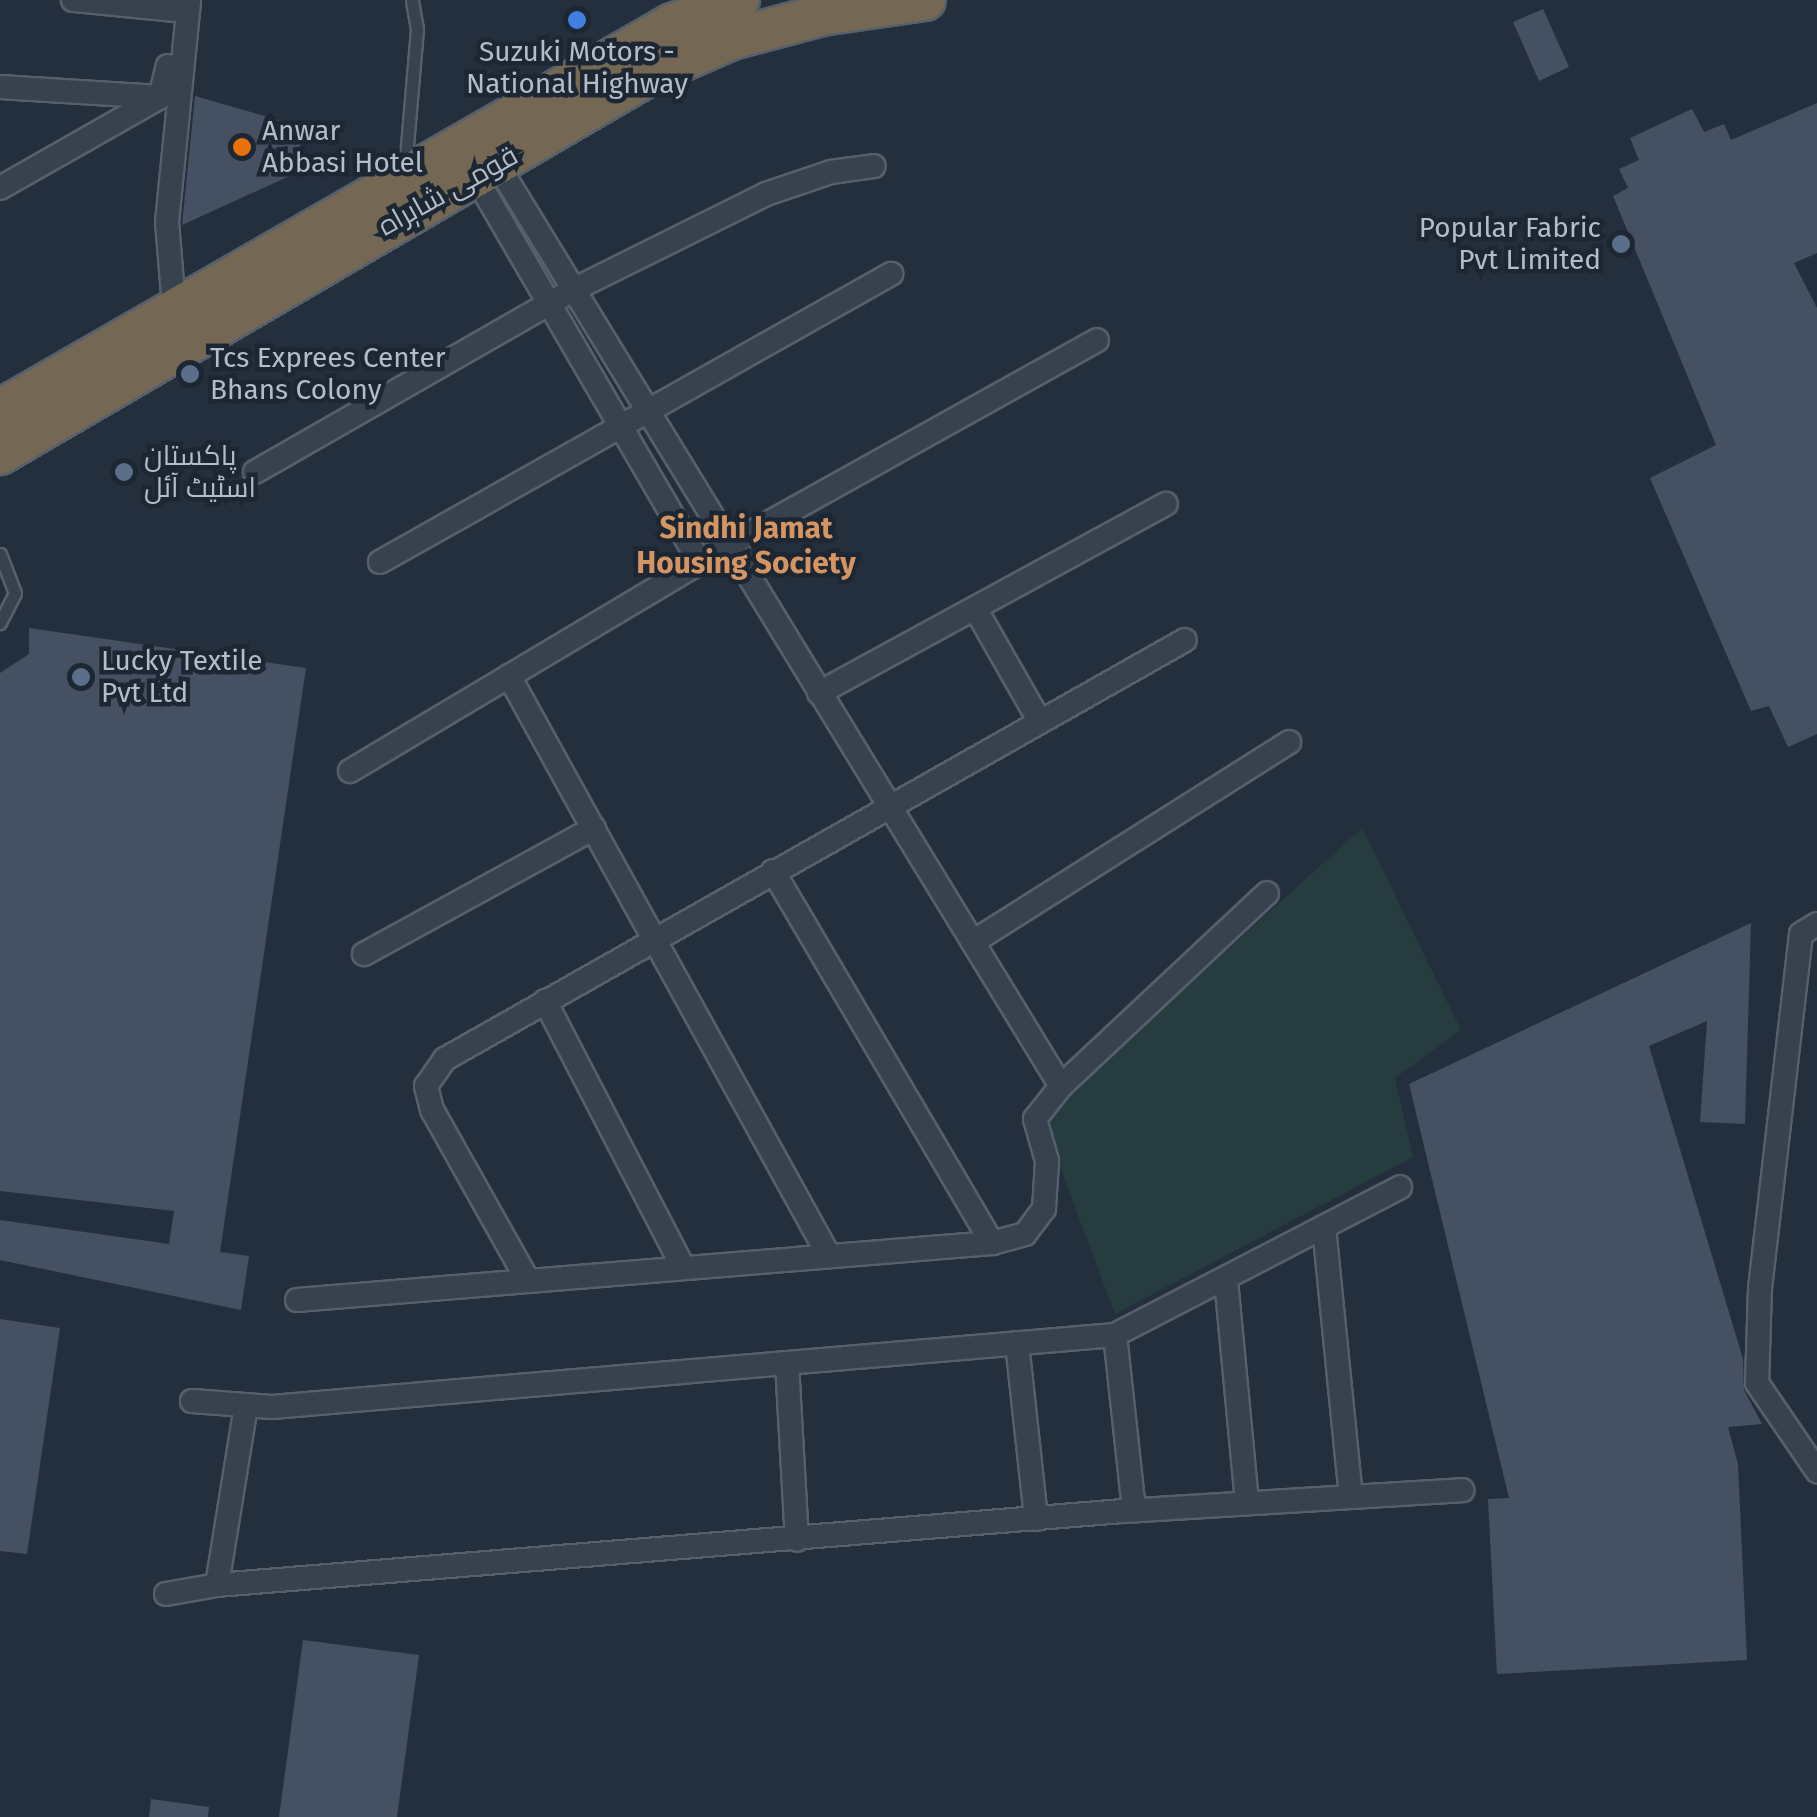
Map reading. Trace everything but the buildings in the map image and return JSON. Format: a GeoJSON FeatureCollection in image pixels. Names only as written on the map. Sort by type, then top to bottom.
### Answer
{"type":"FeatureCollection","features":[{"type":"Feature","properties":{"kind":"highway","name":"قومی شاہراہ"},"geometry":{"type":"LineString","coordinates":[[0,410],[672,24],[739,0]]}},
{"type":"Feature","properties":{"kind":"highway","name":"قومی شاہراہ"},"geometry":{"type":"LineString","coordinates":[[0,454],[647,76],[732,39],[822,14],[925,0]]}},
{"type":"Feature","properties":{"kind":"street"},"geometry":{"type":"LineString","coordinates":[[74,0],[180,3]]}},
{"type":"Feature","properties":{"kind":"street"},"geometry":{"type":"LineString","coordinates":[[0,188],[160,96],[180,3]]}},
{"type":"Feature","properties":{"kind":"street"},"geometry":{"type":"LineString","coordinates":[[174,307],[167,222],[180,3]]}},
{"type":"Feature","properties":{"kind":"street"},"geometry":{"type":"LineString","coordinates":[[0,87],[160,96]]}},
{"type":"Feature","properties":{"kind":"street"},"geometry":{"type":"LineString","coordinates":[[255,472],[573,290],[766,194],[830,172],[874,166]]}},
{"type":"Feature","properties":{"kind":"street"},"geometry":{"type":"LineString","coordinates":[[486,170],[573,290],[1061,1086]]}},
{"type":"Feature","properties":{"kind":"street"},"geometry":{"type":"LineString","coordinates":[[486,170],[551,305],[700,563]]}},
{"type":"Feature","properties":{"kind":"street"},"geometry":{"type":"LineString","coordinates":[[380,562],[891,274]]}},
{"type":"Feature","properties":{"kind":"street"},"geometry":{"type":"LineString","coordinates":[[350,771],[729,546],[1098,340]]}},
{"type":"Feature","properties":{"kind":"street"},"geometry":{"type":"LineString","coordinates":[[819,692],[1166,504]]}},
{"type":"Feature","properties":{"kind":"street"},"geometry":{"type":"LineString","coordinates":[[975,608],[1040,722]]}},
{"type":"Feature","properties":{"kind":"street"},"geometry":{"type":"LineString","coordinates":[[527,1279],[432,1110],[426,1086],[445,1059],[1185,640]]}},
{"type":"Feature","properties":{"kind":"street"},"geometry":{"type":"LineString","coordinates":[[509,676],[828,1254]]}},
{"type":"Feature","properties":{"kind":"street"},"geometry":{"type":"LineString","coordinates":[[973,942],[1289,742]]}},
{"type":"Feature","properties":{"kind":"street"},"geometry":{"type":"LineString","coordinates":[[364,954],[594,828]]}},
{"type":"Feature","properties":{"kind":"street"},"geometry":{"type":"LineString","coordinates":[[773,871],[992,1243]]}},
{"type":"Feature","properties":{"kind":"street"},"geometry":{"type":"LineString","coordinates":[[297,1300],[992,1243],[1025,1234],[1044,1209],[1047,1161],[1035,1119],[1061,1086],[1268,893]]}},
{"type":"Feature","properties":{"kind":"street"},"geometry":{"type":"LineString","coordinates":[[1817,924],[1801,934],[1760,1288],[1757,1383],[1817,1471]]}},
{"type":"Feature","properties":{"kind":"street"},"geometry":{"type":"LineString","coordinates":[[545,1001],[683,1267]]}},
{"type":"Feature","properties":{"kind":"street"},"geometry":{"type":"LineString","coordinates":[[192,1401],[246,1405],[1116,1335],[1400,1187]]}},
{"type":"Feature","properties":{"kind":"street"},"geometry":{"type":"LineString","coordinates":[[1324,1227],[1351,1497]]}},
{"type":"Feature","properties":{"kind":"street"},"geometry":{"type":"LineString","coordinates":[[1226,1280],[1247,1504]]}},
{"type":"Feature","properties":{"kind":"street"},"geometry":{"type":"LineString","coordinates":[[1116,1335],[1134,1510]]}},
{"type":"Feature","properties":{"kind":"street"},"geometry":{"type":"LineString","coordinates":[[1017,1343],[1036,1519]]}},
{"type":"Feature","properties":{"kind":"street"},"geometry":{"type":"LineString","coordinates":[[786,1363],[797,1540]]}},
{"type":"Feature","properties":{"kind":"street"},"geometry":{"type":"LineString","coordinates":[[217,1584],[246,1405]]}},
{"type":"Feature","properties":{"kind":"street"},"geometry":{"type":"LineString","coordinates":[[166,1594],[217,1584],[1134,1510],[1462,1490]]}},
{"type":"Feature","properties":{"kind":"lane"},"geometry":{"type":"LineString","coordinates":[[404,178],[417,28],[412,0]]}},
{"type":"Feature","properties":{"kind":"lane"},"geometry":{"type":"LineString","coordinates":[[0,554],[15,594],[0,623]]}},
{"type":"Feature","properties":{"kind":"green space"},"geometry":{"type":"Polygon","coordinates":[[[1362,828],[1461,1030],[1395,1078],[1413,1157],[1115,1314],[1045,1127],[1051,1110],[1362,828]]]}},
{"type":"Feature","properties":{"kind":"place","name":"Suzuki Motors - National Highway"},"geometry":{"type":"Point","coordinates":[577,20]}},
{"type":"Feature","properties":{"kind":"place","name":"Anwar Abbasi Hotel"},"geometry":{"type":"Point","coordinates":[242,147]}},
{"type":"Feature","properties":{"kind":"place","name":"Popular Fabric Pvt Limited"},"geometry":{"type":"Point","coordinates":[1621,244]}},
{"type":"Feature","properties":{"kind":"place","name":"Tcs Exprees Center Bhans Colony"},"geometry":{"type":"Point","coordinates":[190,374]}},
{"type":"Feature","properties":{"kind":"place","name":"پاکستان اسٹیٹ آئل"},"geometry":{"type":"Point","coordinates":[124,472]}},
{"type":"Feature","properties":{"kind":"place","name":"Lucky Textile Pvt Ltd"},"geometry":{"type":"Point","coordinates":[81,677]}},
{"type":"Feature","properties":{"kind":"district","name":"Sindhi Jamat Housing Society"},"geometry":{"type":"Point","coordinates":[746,545]}}]}
